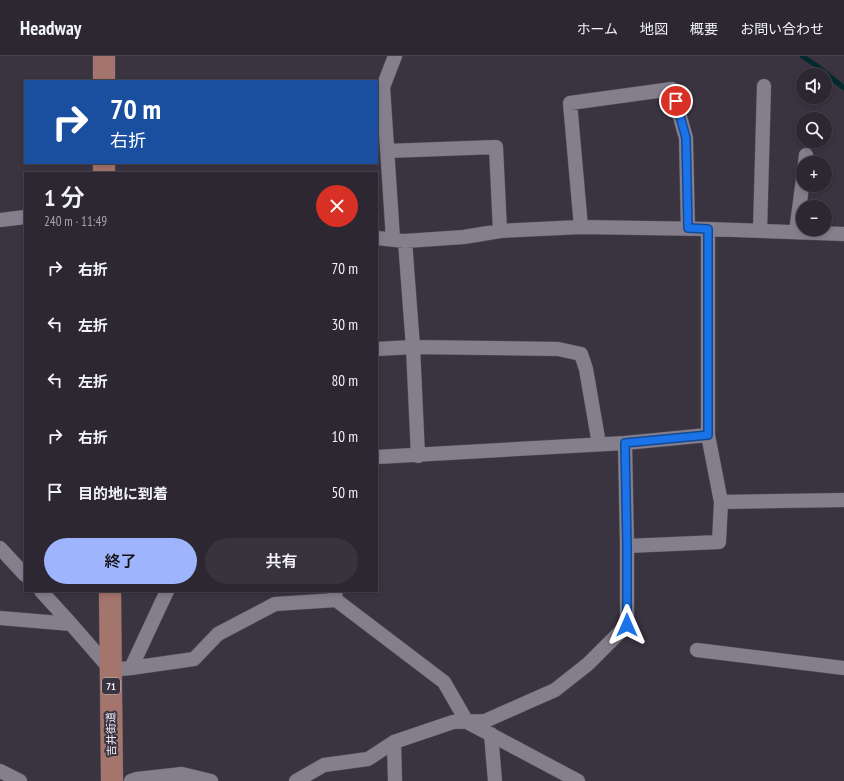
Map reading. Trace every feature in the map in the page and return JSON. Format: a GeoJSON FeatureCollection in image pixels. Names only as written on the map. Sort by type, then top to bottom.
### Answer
{"type":"FeatureCollection","features":[{"type":"Feature","properties":{"kind":"main road"},"geometry":{"type":"LineString","coordinates":[[104,56],[104,80]]}},
{"type":"Feature","properties":{"kind":"main road","name":"吉井街道"},"geometry":{"type":"LineString","coordinates":[[110,592],[121,669],[112,781]]}},
{"type":"Feature","properties":{"kind":"street"},"geometry":{"type":"LineString","coordinates":[[395,56],[384,87],[387,151],[413,347],[418,456]]}},
{"type":"Feature","properties":{"kind":"street"},"geometry":{"type":"LineString","coordinates":[[760,231],[764,86]]}},
{"type":"Feature","properties":{"kind":"street"},"geometry":{"type":"LineString","coordinates":[[580,227],[570,103],[672,89],[686,138],[688,228]]}},
{"type":"Feature","properties":{"kind":"street"},"geometry":{"type":"LineString","coordinates":[[387,151],[496,147],[500,231]]}},
{"type":"Feature","properties":{"kind":"street"},"geometry":{"type":"LineString","coordinates":[[0,220],[24,216]]}},
{"type":"Feature","properties":{"kind":"street"},"geometry":{"type":"LineString","coordinates":[[378,238],[399,240],[464,237],[500,231],[580,227],[688,228],[796,232]]}},
{"type":"Feature","properties":{"kind":"street"},"geometry":{"type":"LineString","coordinates":[[627,546],[719,542],[722,502],[708,435],[708,229]]}},
{"type":"Feature","properties":{"kind":"street"},"geometry":{"type":"LineString","coordinates":[[832,234],[844,234]]}},
{"type":"Feature","properties":{"kind":"street"},"geometry":{"type":"LineString","coordinates":[[378,349],[413,347],[558,349],[581,354],[586,369],[599,444]]}},
{"type":"Feature","properties":{"kind":"street"},"geometry":{"type":"LineString","coordinates":[[378,457],[418,456],[625,443],[708,435]]}},
{"type":"Feature","properties":{"kind":"street"},"geometry":{"type":"LineString","coordinates":[[296,781],[324,765],[368,759],[394,742],[453,722],[485,721],[555,690],[588,664],[627,625],[625,443]]}},
{"type":"Feature","properties":{"kind":"street"},"geometry":{"type":"LineString","coordinates":[[722,502],[844,500]]}},
{"type":"Feature","properties":{"kind":"street"},"geometry":{"type":"LineString","coordinates":[[0,548],[24,574]]}},
{"type":"Feature","properties":{"kind":"street"},"geometry":{"type":"LineString","coordinates":[[41,592],[71,624],[121,669],[194,659],[218,634],[275,604],[335,596],[444,682],[467,722],[578,781]]}},
{"type":"Feature","properties":{"kind":"street"},"geometry":{"type":"LineString","coordinates":[[121,669],[166,592]]}},
{"type":"Feature","properties":{"kind":"street"},"geometry":{"type":"LineString","coordinates":[[0,618],[71,624]]}},
{"type":"Feature","properties":{"kind":"street"},"geometry":{"type":"LineString","coordinates":[[697,650],[844,668]]}},
{"type":"Feature","properties":{"kind":"street"},"geometry":{"type":"LineString","coordinates":[[491,734],[495,781]]}},
{"type":"Feature","properties":{"kind":"street"},"geometry":{"type":"LineString","coordinates":[[394,742],[395,781]]}},
{"type":"Feature","properties":{"kind":"street"},"geometry":{"type":"LineString","coordinates":[[0,771],[20,781]]}},
{"type":"Feature","properties":{"kind":"street"},"geometry":{"type":"LineString","coordinates":[[131,781],[137,778],[182,774],[212,781]]}},
{"type":"Feature","properties":{"kind":"waterway"},"geometry":{"type":"LineString","coordinates":[[802,56],[844,88]]}},
{"type":"Feature","properties":{"kind":"route"},"geometry":{"type":"LineString","coordinates":[[627,625],[625,443],[708,435],[708,229],[688,228],[686,138],[676,101]]}}]}
